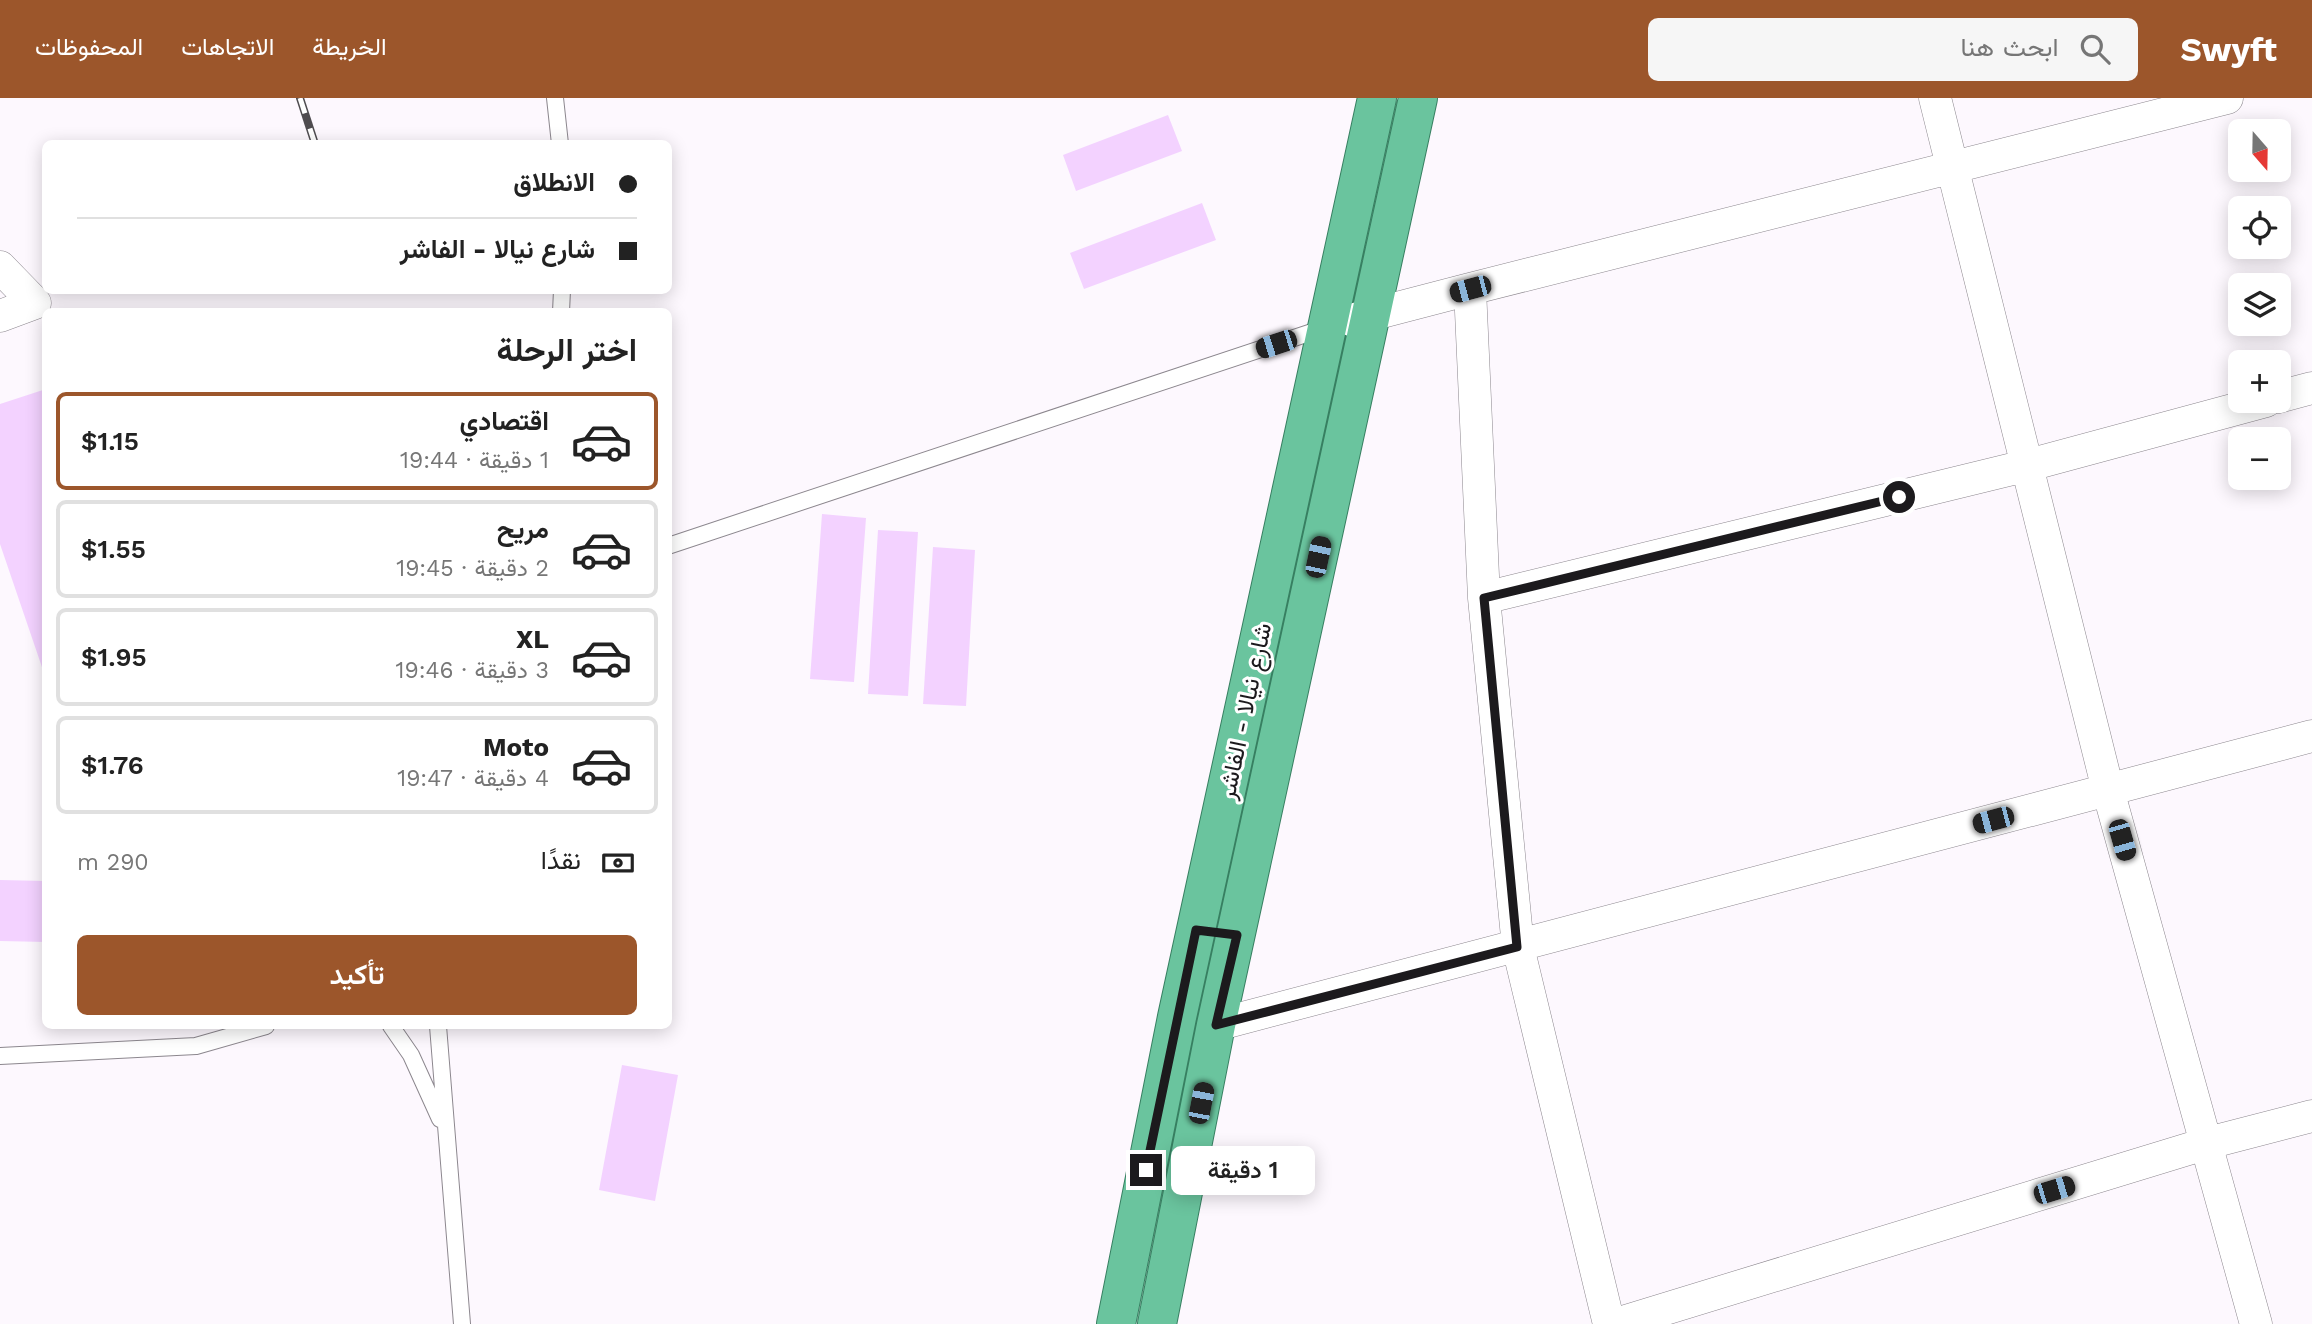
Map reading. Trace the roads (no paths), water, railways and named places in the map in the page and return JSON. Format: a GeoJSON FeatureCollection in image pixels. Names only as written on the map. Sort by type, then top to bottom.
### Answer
{"type":"FeatureCollection","features":[{"type":"Feature","properties":{"kind":"highway","name":"شارع نيالا - الفاشر"},"geometry":{"type":"LineString","coordinates":[[1116,1324],[1196,930],[1377,98]]}},
{"type":"Feature","properties":{"kind":"highway","name":"شارع نيالا - الفاشر"},"geometry":{"type":"LineString","coordinates":[[1157,1324],[1216,1025],[1418,98]]}},
{"type":"Feature","properties":{"kind":"highway"},"geometry":{"type":"LineString","coordinates":[[1196,930],[1237,935]]}},
{"type":"Feature","properties":{"kind":"street"},"geometry":{"type":"LineString","coordinates":[[1935,98],[1950,166],[2029,465],[2108,790],[2256,1324]]}},
{"type":"Feature","properties":{"kind":"street"},"geometry":{"type":"LineString","coordinates":[[1329,326],[1950,166],[2227,98]]}},
{"type":"Feature","properties":{"kind":"street"},"geometry":{"type":"LineString","coordinates":[[0,267],[40,308]]}},
{"type":"Feature","properties":{"kind":"street"},"geometry":{"type":"LineString","coordinates":[[1470,289],[1484,598],[1517,947],[1609,1324]]}},
{"type":"Feature","properties":{"kind":"street"},"geometry":{"type":"LineString","coordinates":[[0,316],[40,308]]}},
{"type":"Feature","properties":{"kind":"street"},"geometry":{"type":"LineString","coordinates":[[2291,394],[2312,388]]}},
{"type":"Feature","properties":{"kind":"street"},"geometry":{"type":"LineString","coordinates":[[1484,598],[2029,465],[2228,411]]}},
{"type":"Feature","properties":{"kind":"street"},"geometry":{"type":"LineString","coordinates":[[1216,1025],[2312,736]]}},
{"type":"Feature","properties":{"kind":"street"},"geometry":{"type":"LineString","coordinates":[[1616,1324],[2208,1143],[2312,1116]]}},
{"type":"Feature","properties":{"kind":"lane"},"geometry":{"type":"LineString","coordinates":[[555,98],[560,140]]}},
{"type":"Feature","properties":{"kind":"lane"},"geometry":{"type":"LineString","coordinates":[[672,546],[1329,326]]}},
{"type":"Feature","properties":{"kind":"lane"},"geometry":{"type":"LineString","coordinates":[[0,1056],[196,1046],[256,1029]]}},
{"type":"Feature","properties":{"kind":"lane"},"geometry":{"type":"LineString","coordinates":[[393,1029],[411,1055],[445,1130]]}},
{"type":"Feature","properties":{"kind":"lane"},"geometry":{"type":"LineString","coordinates":[[438,1029],[462,1324]]}},
{"type":"Feature","properties":{"kind":"railway"},"geometry":{"type":"LineString","coordinates":[[300,98],[314,140]]}}]}
